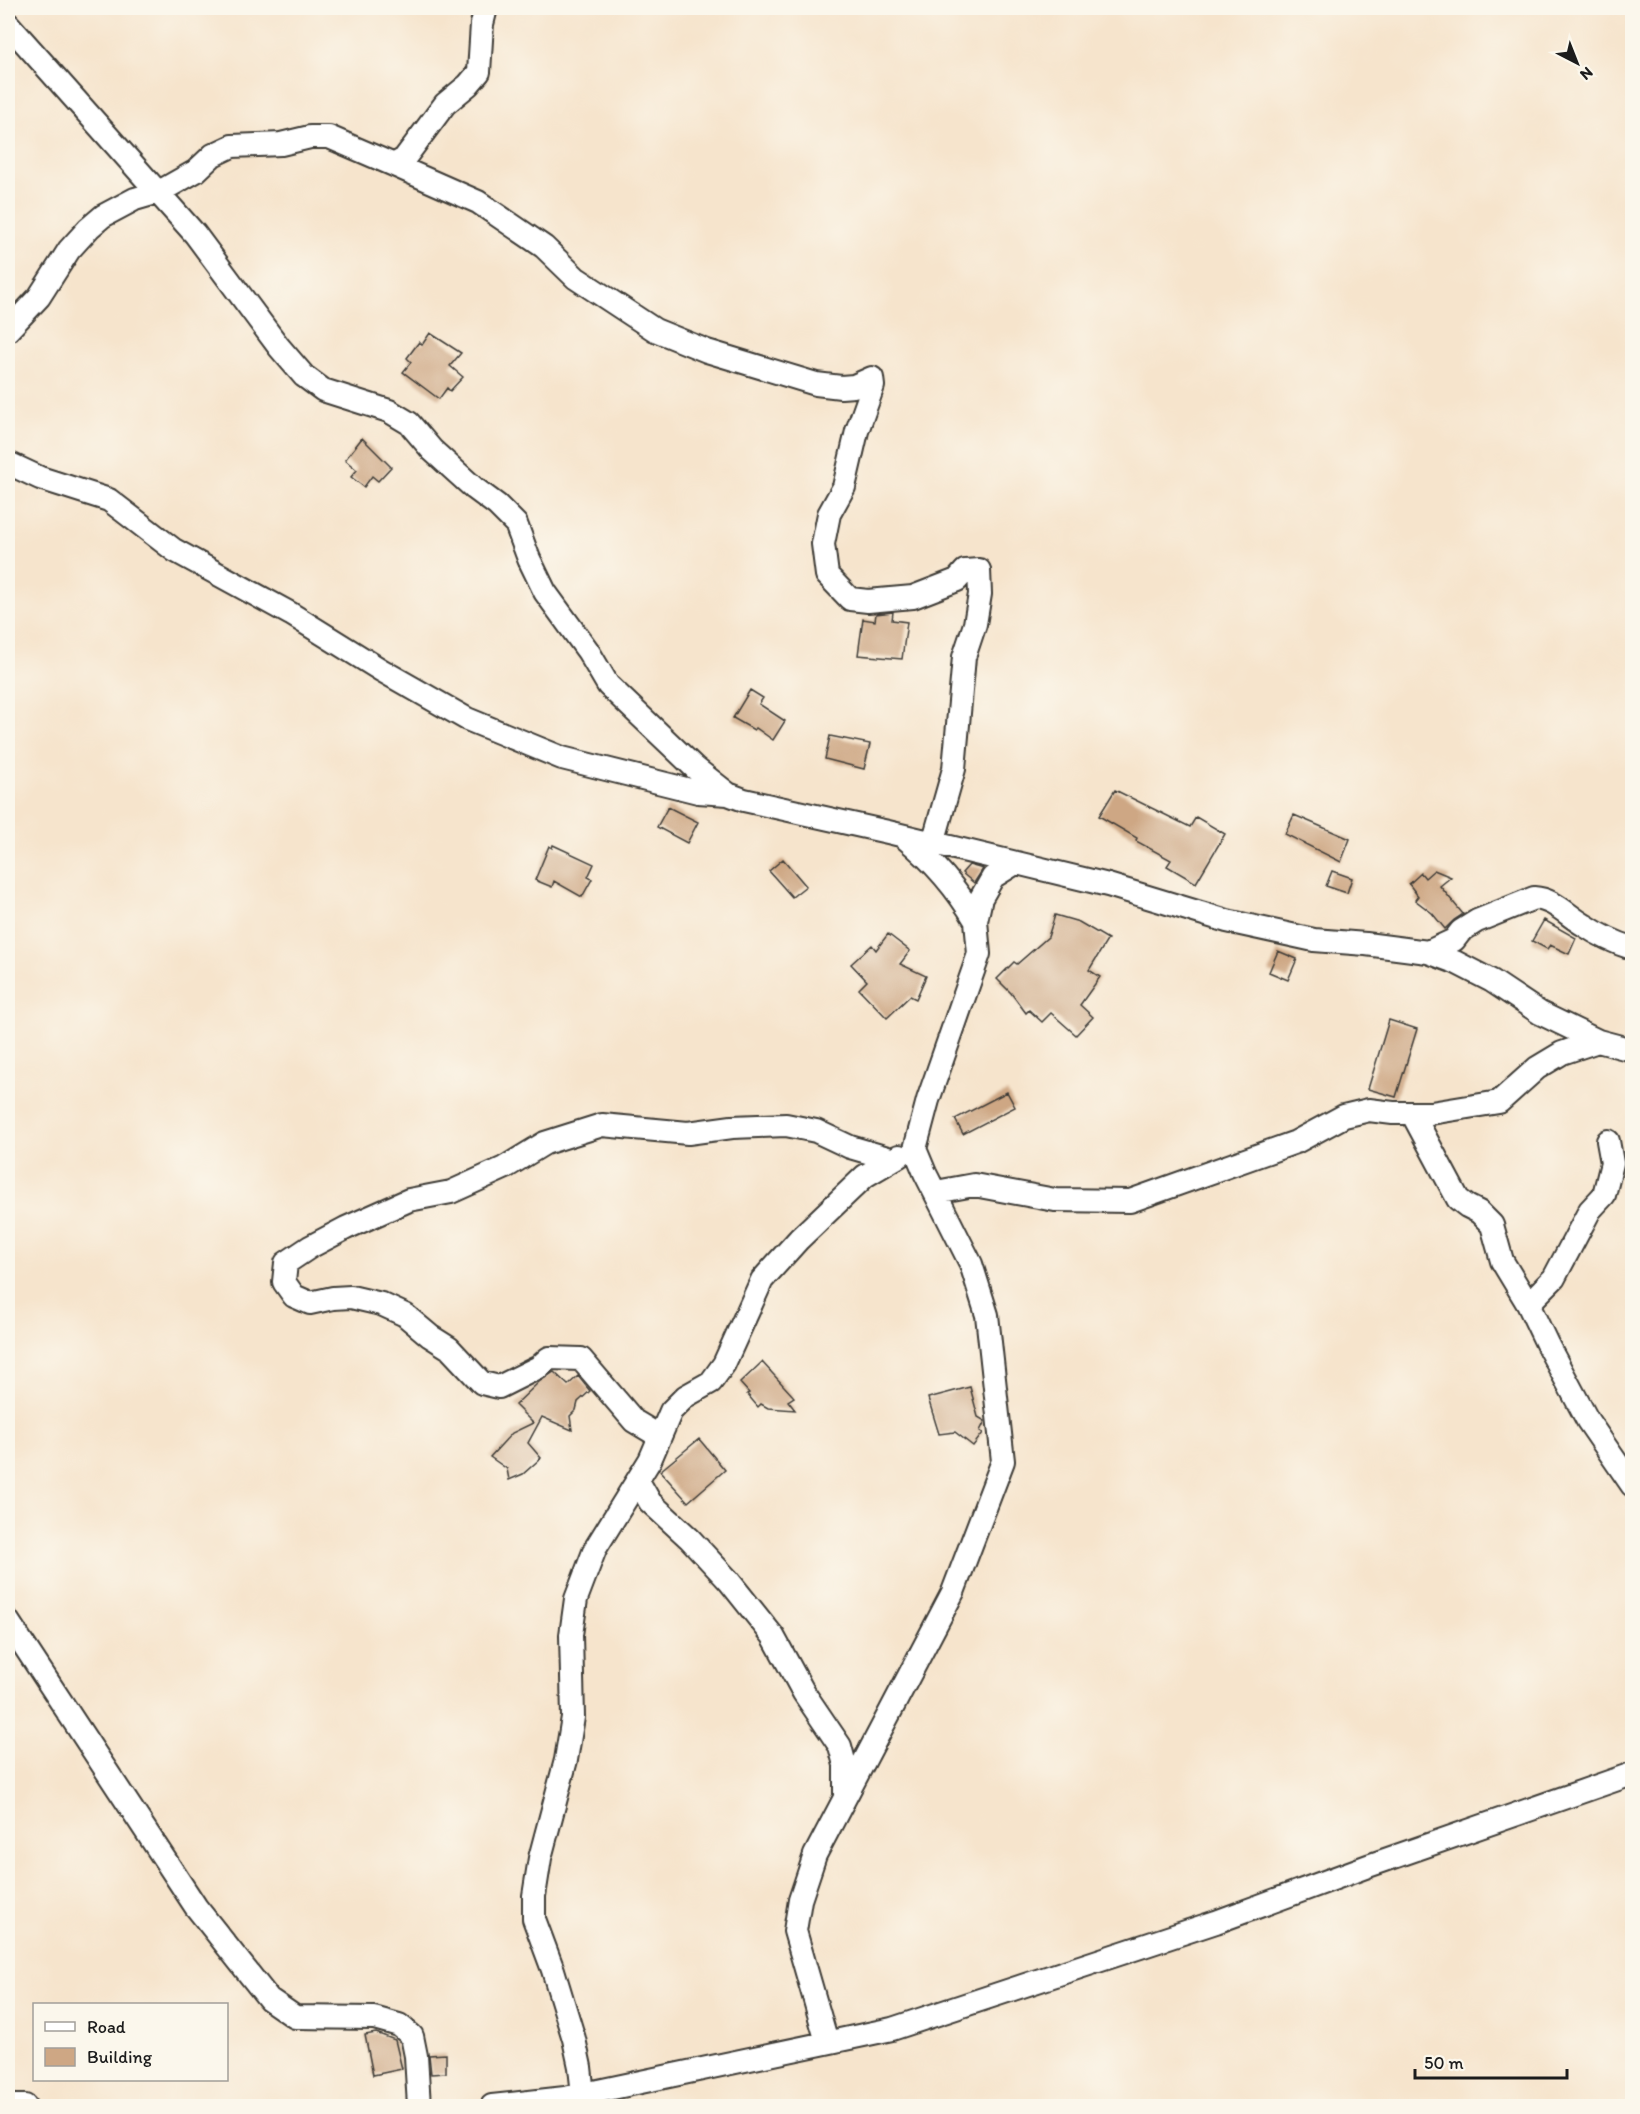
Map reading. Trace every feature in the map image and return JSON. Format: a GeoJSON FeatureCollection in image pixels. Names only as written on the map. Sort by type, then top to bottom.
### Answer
{"type":"FeatureCollection","features":[{"type":"Feature","properties":{"kind":"street"},"geometry":{"type":"LineString","coordinates":[[394,165],[404,159],[445,104],[468,86],[479,72],[482,24],[486,8]]}},
{"type":"Feature","properties":{"kind":"street"},"geometry":{"type":"LineString","coordinates":[[8,24],[195,234],[279,347],[304,376],[323,390],[389,411],[408,423],[432,450],[516,524],[545,592],[588,651],[608,685],[694,768],[728,794]]}},
{"type":"Feature","properties":{"kind":"street"},"geometry":{"type":"LineString","coordinates":[[8,330],[39,297],[69,250],[103,216],[135,199],[159,192],[196,171],[213,155],[232,146],[281,144],[310,137],[329,137],[478,202],[544,247],[576,278],[655,330],[707,351],[816,384],[854,386],[872,378],[873,386],[857,431],[844,487],[829,514],[823,544],[827,574],[850,599],[868,601],[913,597],[957,580],[965,571],[979,570],[980,594],[975,624],[964,657],[954,769],[933,843]]}},
{"type":"Feature","properties":{"kind":"street"},"geometry":{"type":"LineString","coordinates":[[8,464],[40,478],[109,500],[174,550],[291,614],[381,670],[467,719],[562,758],[698,792],[728,794],[744,800],[1108,885],[1227,921],[1314,940],[1428,952],[1454,951],[1492,981],[1540,1013],[1598,1041],[1632,1050]]}},
{"type":"Feature","properties":{"kind":"street"},"geometry":{"type":"LineString","coordinates":[[903,836],[917,847],[963,898],[976,921]]}},
{"type":"Feature","properties":{"kind":"street"},"geometry":{"type":"LineString","coordinates":[[827,2042],[795,1931],[800,1900],[815,1855],[953,1592],[1003,1461],[987,1315],[971,1263],[915,1149],[928,1100],[979,954],[976,921],[981,898],[993,877],[1014,864]]}},
{"type":"Feature","properties":{"kind":"street"},"geometry":{"type":"LineString","coordinates":[[1454,951],[1461,931],[1477,921],[1534,898],[1544,898],[1584,925],[1617,943],[1632,948]]}},
{"type":"Feature","properties":{"kind":"street"},"geometry":{"type":"LineString","coordinates":[[936,1191],[974,1185],[1055,1200],[1130,1201],[1296,1142],[1344,1116],[1369,1110],[1431,1113],[1499,1102],[1537,1068],[1562,1053],[1598,1041]]}},
{"type":"Feature","properties":{"kind":"street"},"geometry":{"type":"LineString","coordinates":[[1412,1113],[1458,1199],[1479,1212],[1492,1225],[1502,1261],[1528,1304],[1588,1421],[1632,1485]]}},
{"type":"Feature","properties":{"kind":"street"},"geometry":{"type":"LineString","coordinates":[[659,1436],[634,1421],[581,1359],[549,1359],[539,1367],[499,1387],[482,1383],[448,1348],[405,1315],[381,1304],[351,1297],[310,1303],[294,1296],[284,1282],[286,1263],[337,1233],[410,1200],[451,1192],[504,1168],[545,1143],[602,1125],[688,1133],[732,1127],[786,1125],[816,1131],[850,1147],[891,1159]]}},
{"type":"Feature","properties":{"kind":"street"},"geometry":{"type":"LineString","coordinates":[[1528,1304],[1554,1278],[1590,1210],[1604,1196],[1612,1163],[1608,1141]]}},
{"type":"Feature","properties":{"kind":"street"},"geometry":{"type":"LineString","coordinates":[[573,2100],[580,2067],[553,1970],[534,1919],[534,1896],[540,1858],[566,1760],[573,1718],[571,1635],[576,1599],[596,1549],[650,1460],[671,1411],[686,1396],[711,1382],[724,1364],[762,1280],[799,1239],[865,1176],[891,1159],[915,1149]]}},
{"type":"Feature","properties":{"kind":"street"},"geometry":{"type":"LineString","coordinates":[[638,1480],[650,1502],[690,1539],[729,1581],[773,1636],[804,1693],[840,1746],[845,1765],[845,1799]]}},
{"type":"Feature","properties":{"kind":"street"},"geometry":{"type":"LineString","coordinates":[[8,1621],[196,1907],[269,1999],[295,2017],[374,2018],[399,2025],[412,2036],[416,2056],[419,2106]]}},
{"type":"Feature","properties":{"kind":"street"},"geometry":{"type":"LineString","coordinates":[[492,2106],[573,2100],[892,2029],[1216,1922],[1368,1866],[1632,1774]]}},
{"type":"Feature","properties":{"kind":"street"},"geometry":{"type":"LineString","coordinates":[[8,2106],[25,2106]]}},
{"type":"Feature","properties":{"kind":"building"},"geometry":{"type":"Polygon","coordinates":[[[430,333],[461,353],[450,366],[463,377],[450,391],[447,388],[439,399],[403,372],[411,362],[407,358],[419,342],[422,345],[430,333]]]}},
{"type":"Feature","properties":{"kind":"building"},"geometry":{"type":"Polygon","coordinates":[[[362,438],[391,467],[378,481],[372,476],[364,487],[351,477],[357,470],[345,460],[362,438]]]}},
{"type":"Feature","properties":{"kind":"building"},"geometry":{"type":"Polygon","coordinates":[[[893,612],[892,620],[907,622],[902,659],[858,655],[863,619],[875,621],[876,614],[893,612]]]}},
{"type":"Feature","properties":{"kind":"building"},"geometry":{"type":"Polygon","coordinates":[[[750,690],[763,698],[759,704],[785,721],[773,740],[756,728],[754,730],[733,718],[750,690]]]}},
{"type":"Feature","properties":{"kind":"building"},"geometry":{"type":"Polygon","coordinates":[[[830,736],[870,744],[864,769],[825,759],[830,736]]]}},
{"type":"Feature","properties":{"kind":"building"},"geometry":{"type":"Polygon","coordinates":[[[1115,790],[1190,827],[1196,817],[1225,834],[1196,883],[1167,866],[1171,860],[1136,841],[1137,838],[1099,816],[1115,790]]]}},
{"type":"Feature","properties":{"kind":"building"},"geometry":{"type":"Polygon","coordinates":[[[668,807],[698,822],[687,843],[657,827],[668,807]]]}},
{"type":"Feature","properties":{"kind":"building"},"geometry":{"type":"Polygon","coordinates":[[[1294,815],[1350,839],[1341,862],[1285,834],[1294,815]]]}},
{"type":"Feature","properties":{"kind":"building"},"geometry":{"type":"Polygon","coordinates":[[[553,845],[594,864],[588,877],[592,879],[582,897],[554,881],[552,887],[535,880],[549,846],[552,848],[553,845]]]}},
{"type":"Feature","properties":{"kind":"building"},"geometry":{"type":"Polygon","coordinates":[[[783,859],[806,886],[792,897],[769,871],[783,859]]]}},
{"type":"Feature","properties":{"kind":"building"},"geometry":{"type":"Polygon","coordinates":[[[969,865],[983,869],[974,883],[962,873],[969,865]]]}},
{"type":"Feature","properties":{"kind":"building"},"geometry":{"type":"Polygon","coordinates":[[[1434,870],[1451,877],[1440,886],[1463,914],[1445,929],[1432,913],[1415,900],[1418,896],[1409,884],[1421,873],[1425,878],[1434,870]]]}},
{"type":"Feature","properties":{"kind":"building"},"geometry":{"type":"Polygon","coordinates":[[[1332,871],[1352,878],[1347,893],[1326,886],[1332,871]]]}},
{"type":"Feature","properties":{"kind":"building"},"geometry":{"type":"Polygon","coordinates":[[[1055,915],[1079,922],[1108,939],[1089,970],[1100,977],[1080,1005],[1093,1017],[1076,1035],[1051,1013],[1042,1022],[1029,1010],[1026,1013],[997,979],[1014,962],[1017,964],[1048,937],[1055,915]]]}},
{"type":"Feature","properties":{"kind":"building"},"geometry":{"type":"Polygon","coordinates":[[[1544,920],[1576,938],[1569,954],[1550,945],[1547,949],[1532,941],[1544,920]]]}},
{"type":"Feature","properties":{"kind":"building"},"geometry":{"type":"Polygon","coordinates":[[[888,934],[910,951],[900,964],[926,976],[916,999],[910,996],[887,1018],[859,989],[867,981],[851,964],[872,945],[876,950],[888,934]]]}},
{"type":"Feature","properties":{"kind":"building"},"geometry":{"type":"Polygon","coordinates":[[[1278,951],[1297,959],[1288,980],[1269,972],[1278,951]]]}},
{"type":"Feature","properties":{"kind":"building"},"geometry":{"type":"Polygon","coordinates":[[[1389,1020],[1417,1029],[1396,1097],[1368,1089],[1389,1020]]]}},
{"type":"Feature","properties":{"kind":"building"},"geometry":{"type":"Polygon","coordinates":[[[1007,1092],[1015,1107],[963,1134],[955,1119],[1007,1092]]]}},
{"type":"Feature","properties":{"kind":"building"},"geometry":{"type":"Polygon","coordinates":[[[762,1362],[794,1397],[788,1401],[795,1410],[768,1408],[761,1404],[758,1407],[747,1394],[749,1393],[740,1383],[762,1362]]]}},
{"type":"Feature","properties":{"kind":"building"},"geometry":{"type":"Polygon","coordinates":[[[554,1372],[568,1385],[578,1376],[590,1391],[578,1402],[576,1410],[570,1416],[572,1430],[542,1417],[528,1443],[541,1458],[523,1474],[509,1480],[507,1469],[490,1457],[512,1433],[533,1423],[515,1405],[539,1382],[554,1372]]]}},
{"type":"Feature","properties":{"kind":"building"},"geometry":{"type":"Polygon","coordinates":[[[970,1387],[978,1417],[985,1421],[980,1431],[983,1433],[973,1446],[955,1432],[939,1434],[928,1398],[970,1387]]]}},
{"type":"Feature","properties":{"kind":"building"},"geometry":{"type":"Polygon","coordinates":[[[699,1439],[725,1470],[688,1502],[660,1471],[699,1439]]]}},
{"type":"Feature","properties":{"kind":"building"},"geometry":{"type":"Polygon","coordinates":[[[376,2033],[395,2040],[402,2069],[373,2075],[365,2035],[376,2033]]]}},
{"type":"Feature","properties":{"kind":"building"},"geometry":{"type":"Polygon","coordinates":[[[446,2054],[446,2073],[431,2074],[429,2055],[446,2054]]]}}]}
